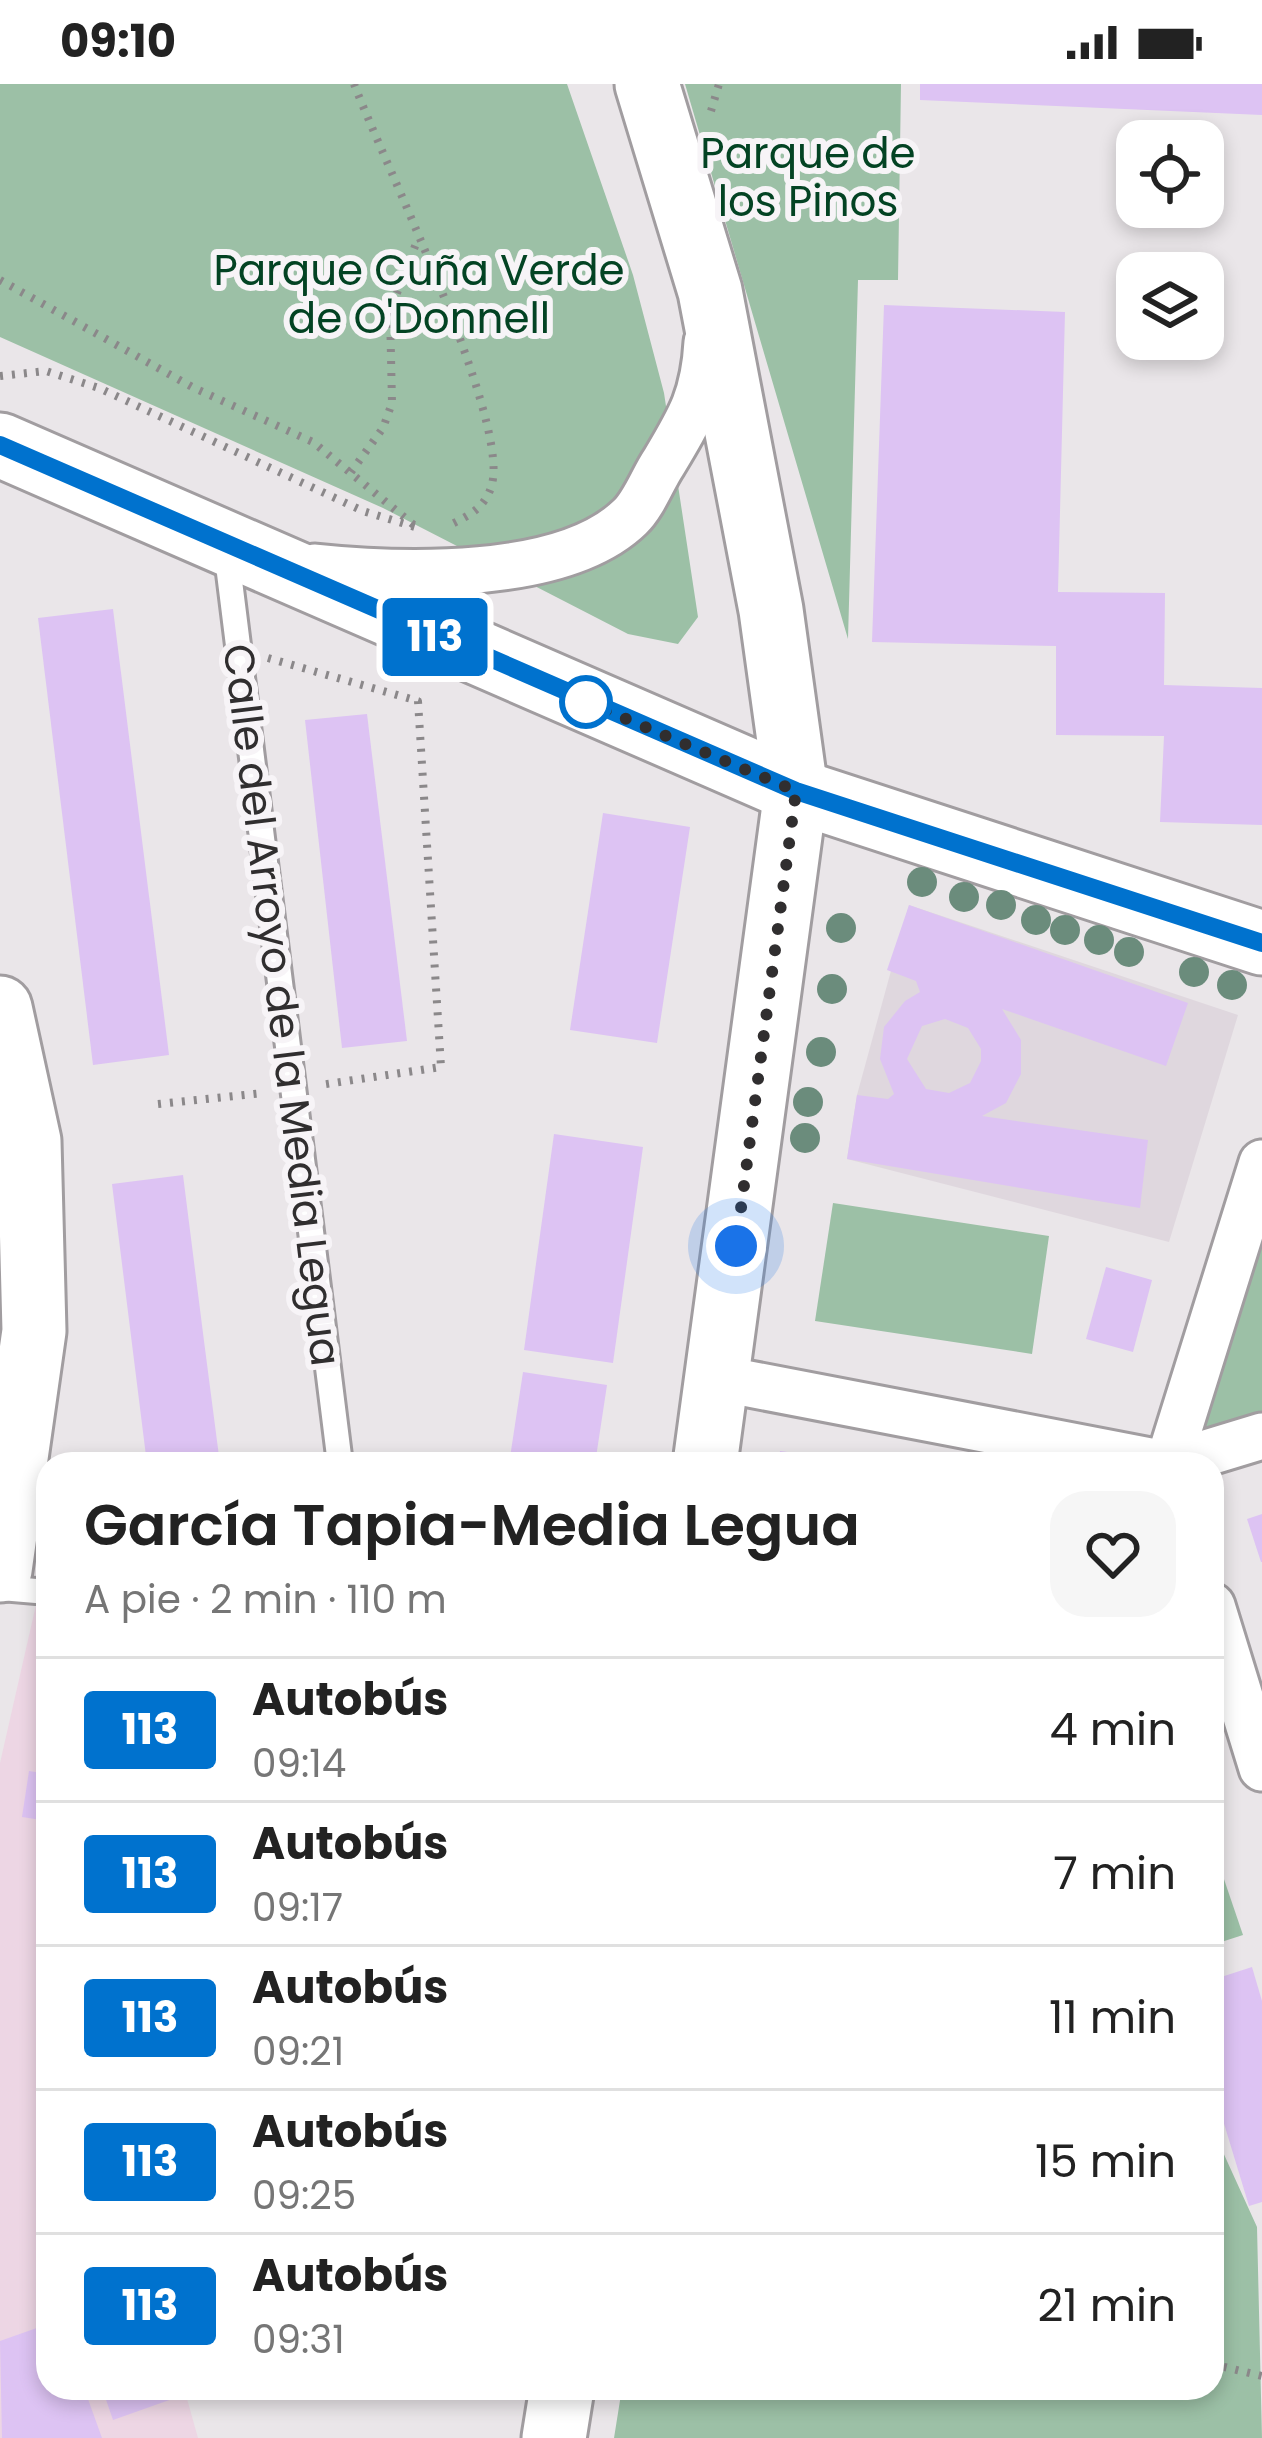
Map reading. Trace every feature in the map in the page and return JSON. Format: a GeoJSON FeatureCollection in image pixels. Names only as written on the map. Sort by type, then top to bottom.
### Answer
{"type":"FeatureCollection","features":[{"type":"Feature","properties":{"kind":"street"},"geometry":{"type":"LineString","coordinates":[[646,84],[710,291],[771,610],[796,791],[707,1452]]}},
{"type":"Feature","properties":{"kind":"street"},"geometry":{"type":"LineString","coordinates":[[242,554],[363,572],[447,573],[522,564],[573,550],[630,517],[704,392],[710,291]]}},
{"type":"Feature","properties":{"kind":"street"},"geometry":{"type":"LineString","coordinates":[[0,445],[796,791],[1262,943]]}},
{"type":"Feature","properties":{"kind":"street"},"geometry":{"type":"LineString","coordinates":[[0,1008],[28,1141],[34,1331],[0,1570]]}},
{"type":"Feature","properties":{"kind":"street"},"geometry":{"type":"LineString","coordinates":[[1172,1452],[1262,1163]]}},
{"type":"Feature","properties":{"kind":"street"},"geometry":{"type":"LineString","coordinates":[[718,1378],[1105,1452]]}},
{"type":"Feature","properties":{"kind":"street"},"geometry":{"type":"LineString","coordinates":[[1208,1452],[1262,1436]]}},
{"type":"Feature","properties":{"kind":"street"},"geometry":{"type":"LineString","coordinates":[[1224,1645],[1262,1768]]}},
{"type":"Feature","properties":{"kind":"street"},"geometry":{"type":"LineString","coordinates":[[554,2438],[560,2400]]}},
{"type":"Feature","properties":{"kind":"lane","name":"Calle del Arroyo de la Media Legua"},"geometry":{"type":"LineString","coordinates":[[242,554],[238,649],[338,1452]]}},
{"type":"Feature","properties":{"kind":"lane"},"geometry":{"type":"LineString","coordinates":[[0,1588],[36,1591]]}},
{"type":"Feature","properties":{"kind":"path"},"geometry":{"type":"LineString","coordinates":[[0,376],[46,371],[99,388],[363,512],[418,528],[444,528],[478,511],[492,485],[495,449],[469,364],[354,84]]}},
{"type":"Feature","properties":{"kind":"path"},"geometry":{"type":"LineString","coordinates":[[351,472],[383,428],[392,403],[390,311],[418,240]]}},
{"type":"Feature","properties":{"kind":"path"},"geometry":{"type":"LineString","coordinates":[[0,280],[194,388],[313,442],[418,528]]}},
{"type":"Feature","properties":{"kind":"path"},"geometry":{"type":"LineString","coordinates":[[238,649],[418,701],[441,1067],[326,1084]]}},
{"type":"Feature","properties":{"kind":"path"},"geometry":{"type":"LineString","coordinates":[[158,1104],[223,1097]]}},
{"type":"Feature","properties":{"kind":"path"},"geometry":{"type":"LineString","coordinates":[[1224,2367],[1262,2377]]}},
{"type":"Feature","properties":{"kind":"shaded area"},"geometry":{"type":"Polygon","coordinates":[[[909,905],[1238,1015],[1169,1242],[847,1159],[857,1095],[909,905]]]}},
{"type":"Feature","properties":{"kind":"shaded area"},"geometry":{"type":"Polygon","coordinates":[[[36,1605],[36,2400],[187,2400],[198,2438],[0,2438],[0,1763],[36,1605]]]}},
{"type":"Feature","properties":{"kind":"green space","name":"Parque Cuña Verde de O'Donnell"},"geometry":{"type":"Polygon","coordinates":[[[0,84],[567,84],[633,275],[664,393],[698,617],[678,644],[628,634],[383,508],[0,337],[0,84]]]}},
{"type":"Feature","properties":{"kind":"green space","name":"Parque de los Pinos"},"geometry":{"type":"Polygon","coordinates":[[[685,84],[901,84],[898,280],[858,280],[848,639],[685,84]]]}},
{"type":"Feature","properties":{"kind":"green space"},"geometry":{"type":"Polygon","coordinates":[[[833,1203],[1049,1236],[1032,1354],[815,1321],[833,1203]]]}},
{"type":"Feature","properties":{"kind":"green space"},"geometry":{"type":"Polygon","coordinates":[[[1262,1225],[1262,1419],[1195,1443],[1262,1225]]]}},
{"type":"Feature","properties":{"kind":"green space"},"geometry":{"type":"Polygon","coordinates":[[[1224,1879],[1243,1935],[1224,1941],[1224,1879]]]}},
{"type":"Feature","properties":{"kind":"green space"},"geometry":{"type":"Polygon","coordinates":[[[1224,2154],[1257,2227],[1262,2438],[614,2438],[620,2400],[1224,2400],[1224,2154]]]}},
{"type":"Feature","properties":{"kind":"building"},"geometry":{"type":"Polygon","coordinates":[[[920,84],[1262,84],[1262,115],[920,100],[920,84]]]}},
{"type":"Feature","properties":{"kind":"building"},"geometry":{"type":"Polygon","coordinates":[[[884,305],[1065,312],[1058,592],[1165,593],[1164,685],[1262,688],[1262,825],[1160,822],[1164,736],[1056,735],[1056,646],[872,642],[884,305]]]}},
{"type":"Feature","properties":{"kind":"building"},"geometry":{"type":"Polygon","coordinates":[[[113,609],[169,1055],[93,1065],[38,618],[113,609]]]}},
{"type":"Feature","properties":{"kind":"building"},"geometry":{"type":"Polygon","coordinates":[[[367,714],[407,1041],[342,1048],[305,720],[367,714]]]}},
{"type":"Feature","properties":{"kind":"building"},"geometry":{"type":"Polygon","coordinates":[[[603,813],[690,827],[657,1043],[570,1030],[603,813]]]}},
{"type":"Feature","properties":{"kind":"building"},"geometry":{"type":"Polygon","coordinates":[[[909,905],[1188,1003],[1166,1066],[1002,1009],[1021,1040],[1021,1074],[1006,1103],[982,1116],[1148,1140],[1140,1208],[847,1159],[857,1095],[888,1099],[894,1094],[880,1059],[884,1027],[905,1001],[920,992],[916,981],[887,970],[909,905]],[[945,1019],[922,1026],[907,1059],[926,1089],[949,1093],[970,1083],[981,1061],[981,1049],[968,1028],[945,1019]]]}},
{"type":"Feature","properties":{"kind":"building"},"geometry":{"type":"Polygon","coordinates":[[[554,1134],[643,1147],[613,1363],[524,1350],[554,1134]]]}},
{"type":"Feature","properties":{"kind":"building"},"geometry":{"type":"Polygon","coordinates":[[[183,1175],[218,1452],[146,1452],[112,1184],[183,1175]]]}},
{"type":"Feature","properties":{"kind":"building"},"geometry":{"type":"Polygon","coordinates":[[[1106,1267],[1152,1280],[1133,1352],[1086,1339],[1106,1267]]]}},
{"type":"Feature","properties":{"kind":"building"},"geometry":{"type":"Polygon","coordinates":[[[523,1372],[607,1385],[597,1452],[511,1452],[523,1372]]]}},
{"type":"Feature","properties":{"kind":"building"},"geometry":{"type":"Polygon","coordinates":[[[1262,1514],[1262,1562],[1261,1562],[1247,1519],[1262,1514]]]}},
{"type":"Feature","properties":{"kind":"building"},"geometry":{"type":"Polygon","coordinates":[[[29,1771],[36,1772],[36,1819],[22,1817],[29,1771]]]}},
{"type":"Feature","properties":{"kind":"building"},"geometry":{"type":"Polygon","coordinates":[[[1252,1967],[1262,2001],[1262,2202],[1249,2206],[1224,2124],[1224,1976],[1252,1967]]]}},
{"type":"Feature","properties":{"kind":"building"},"geometry":{"type":"Polygon","coordinates":[[[36,2328],[36,2400],[88,2400],[102,2438],[2,2438],[0,2341],[36,2328]]]}},
{"type":"Feature","properties":{"kind":"building"},"geometry":{"type":"Polygon","coordinates":[[[106,2400],[169,2400],[113,2420],[106,2400]]]}},
{"type":"Feature","properties":{"kind":"bus line","name":"113"},"geometry":{"type":"LineString","coordinates":[[0,445],[259,562],[796,791],[1262,943]]}},
{"type":"Feature","properties":{"kind":"route"},"geometry":{"type":"LineString","coordinates":[[586,702],[796,791],[736,1246]]}}]}
